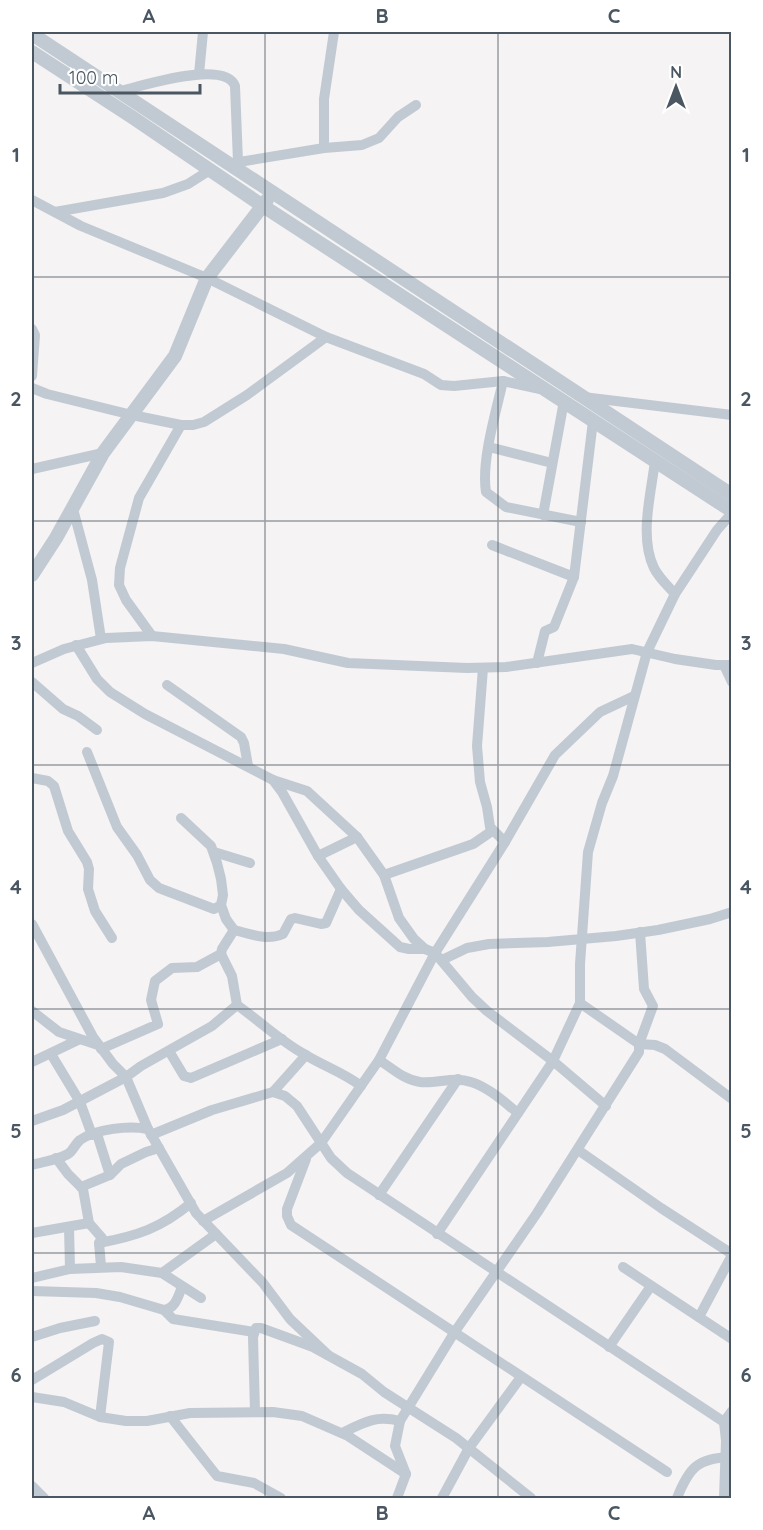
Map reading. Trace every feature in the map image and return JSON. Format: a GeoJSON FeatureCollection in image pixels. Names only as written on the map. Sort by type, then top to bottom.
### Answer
{"type":"FeatureCollection","features":[{"type":"Feature","properties":{"kind":"street"},"geometry":{"type":"LineString","coordinates":[[199,74],[203,32]]}},
{"type":"Feature","properties":{"kind":"street"},"geometry":{"type":"LineString","coordinates":[[324,148],[324,99],[334,32]]}},
{"type":"Feature","properties":{"kind":"street"},"geometry":{"type":"LineString","coordinates":[[39,36],[232,163],[272,193],[732,495]]}},
{"type":"Feature","properties":{"kind":"street"},"geometry":{"type":"LineString","coordinates":[[32,52],[263,206],[732,512],[717,530],[675,594],[647,652],[613,776],[602,803],[588,852],[580,964],[580,1003],[553,1061],[436,1234]]}},
{"type":"Feature","properties":{"kind":"street"},"geometry":{"type":"LineString","coordinates":[[121,91],[199,74],[227,77],[233,81],[232,163]]}},
{"type":"Feature","properties":{"kind":"street"},"geometry":{"type":"LineString","coordinates":[[232,163],[370,142],[380,138],[398,117],[416,105]]}},
{"type":"Feature","properties":{"kind":"street"},"geometry":{"type":"LineString","coordinates":[[55,212],[163,193],[188,184],[210,170]]}},
{"type":"Feature","properties":{"kind":"street"},"geometry":{"type":"LineString","coordinates":[[32,575],[73,509],[103,453],[175,356],[207,278],[272,193]]}},
{"type":"Feature","properties":{"kind":"street"},"geometry":{"type":"LineString","coordinates":[[32,200],[81,226],[207,278],[326,337],[424,374],[441,385],[454,386],[503,381],[546,390]]}},
{"type":"Feature","properties":{"kind":"street"},"geometry":{"type":"LineString","coordinates":[[32,329],[35,335],[32,376]]}},
{"type":"Feature","properties":{"kind":"street"},"geometry":{"type":"LineString","coordinates":[[32,388],[72,401],[181,425],[204,422],[247,396],[326,337]]}},
{"type":"Feature","properties":{"kind":"street"},"geometry":{"type":"LineString","coordinates":[[503,381],[489,447],[486,492],[506,507],[581,522]]}},
{"type":"Feature","properties":{"kind":"street"},"geometry":{"type":"LineString","coordinates":[[579,396],[732,415]]}},
{"type":"Feature","properties":{"kind":"street"},"geometry":{"type":"LineString","coordinates":[[543,515],[564,401]]}},
{"type":"Feature","properties":{"kind":"street"},"geometry":{"type":"LineString","coordinates":[[537,663],[545,631],[554,627],[574,577],[593,421]]}},
{"type":"Feature","properties":{"kind":"street"},"geometry":{"type":"LineString","coordinates":[[152,636],[126,600],[119,585],[120,568],[139,498],[181,425]]}},
{"type":"Feature","properties":{"kind":"street"},"geometry":{"type":"LineString","coordinates":[[489,447],[552,463]]}},
{"type":"Feature","properties":{"kind":"street"},"geometry":{"type":"LineString","coordinates":[[32,469],[103,453]]}},
{"type":"Feature","properties":{"kind":"street"},"geometry":{"type":"LineString","coordinates":[[655,461],[647,526],[650,558],[655,571],[675,594]]}},
{"type":"Feature","properties":{"kind":"street"},"geometry":{"type":"LineString","coordinates":[[73,509],[92,580],[101,639]]}},
{"type":"Feature","properties":{"kind":"street"},"geometry":{"type":"LineString","coordinates":[[492,545],[574,577]]}},
{"type":"Feature","properties":{"kind":"street"},"geometry":{"type":"LineString","coordinates":[[32,663],[50,654],[101,639],[152,636],[284,649],[348,663],[483,668],[537,663],[623,649],[728,665],[732,682]]}},
{"type":"Feature","properties":{"kind":"street"},"geometry":{"type":"LineString","coordinates":[[76,645],[98,679],[110,692],[145,714],[273,780],[307,791],[357,837],[384,875],[399,918],[414,939],[434,954],[479,1004],[553,1061],[606,1106]]}},
{"type":"Feature","properties":{"kind":"street"},"geometry":{"type":"LineString","coordinates":[[483,668],[477,746],[480,782],[488,807],[488,823],[492,831],[505,842]]}},
{"type":"Feature","properties":{"kind":"street"},"geometry":{"type":"LineString","coordinates":[[32,682],[63,710],[78,716],[97,730]]}},
{"type":"Feature","properties":{"kind":"street"},"geometry":{"type":"LineString","coordinates":[[168,685],[241,737],[248,766]]}},
{"type":"Feature","properties":{"kind":"street"},"geometry":{"type":"LineString","coordinates":[[203,1221],[287,1173],[321,1143],[379,1060],[434,954],[505,842],[555,755],[600,712],[634,696]]}},
{"type":"Feature","properties":{"kind":"street"},"geometry":{"type":"LineString","coordinates":[[87,752],[117,827],[137,855],[150,880],[159,888],[214,909],[221,905]]}},
{"type":"Feature","properties":{"kind":"street"},"geometry":{"type":"LineString","coordinates":[[32,778],[48,781],[54,786],[68,831],[87,862],[88,889],[95,910],[112,938]]}},
{"type":"Feature","properties":{"kind":"street"},"geometry":{"type":"LineString","coordinates":[[273,780],[287,799],[318,856],[341,889],[359,910],[400,947],[434,954],[489,944],[640,932],[710,919],[732,912]]}},
{"type":"Feature","properties":{"kind":"street"},"geometry":{"type":"LineString","coordinates":[[181,818],[202,836],[214,852],[223,895],[221,905],[226,919],[234,930],[272,938],[283,934],[291,919],[326,923],[341,889]]}},
{"type":"Feature","properties":{"kind":"street"},"geometry":{"type":"LineString","coordinates":[[384,875],[473,844],[492,831]]}},
{"type":"Feature","properties":{"kind":"street"},"geometry":{"type":"LineString","coordinates":[[318,856],[357,837]]}},
{"type":"Feature","properties":{"kind":"street"},"geometry":{"type":"LineString","coordinates":[[214,852],[250,863]]}},
{"type":"Feature","properties":{"kind":"street"},"geometry":{"type":"LineString","coordinates":[[32,924],[70,998],[99,1047],[126,1077],[150,1132],[203,1221],[263,1283],[290,1319],[328,1355]]}},
{"type":"Feature","properties":{"kind":"street"},"geometry":{"type":"LineString","coordinates":[[234,930],[221,954],[232,976],[237,1005],[306,1055],[335,1068],[361,1086]]}},
{"type":"Feature","properties":{"kind":"street"},"geometry":{"type":"LineString","coordinates":[[397,1498],[406,1474],[395,1446],[400,1420],[454,1333],[578,1150],[639,1052],[639,1044],[653,1006],[644,989],[640,932]]}},
{"type":"Feature","properties":{"kind":"street"},"geometry":{"type":"LineString","coordinates":[[32,1014],[59,1032],[99,1047],[158,1024],[151,993],[155,981],[161,975],[172,968],[197,966],[221,954]]}},
{"type":"Feature","properties":{"kind":"street"},"geometry":{"type":"LineString","coordinates":[[580,1003],[639,1044],[656,1045],[666,1049],[732,1100]]}},
{"type":"Feature","properties":{"kind":"street"},"geometry":{"type":"LineString","coordinates":[[32,1121],[47,1117],[126,1077],[141,1066],[212,1026],[237,1005]]}},
{"type":"Feature","properties":{"kind":"street"},"geometry":{"type":"LineString","coordinates":[[169,1051],[184,1076],[191,1078],[282,1039]]}},
{"type":"Feature","properties":{"kind":"street"},"geometry":{"type":"LineString","coordinates":[[32,1062],[78,1040]]}},
{"type":"Feature","properties":{"kind":"street"},"geometry":{"type":"LineString","coordinates":[[51,1054],[80,1101],[110,1175]]}},
{"type":"Feature","properties":{"kind":"street"},"geometry":{"type":"LineString","coordinates":[[32,1165],[70,1153],[79,1141],[95,1134],[120,1127],[136,1127],[150,1132],[273,1092],[306,1055]]}},
{"type":"Feature","properties":{"kind":"street"},"geometry":{"type":"LineString","coordinates":[[379,1060],[406,1078],[415,1081],[458,1079],[478,1084],[518,1113]]}},
{"type":"Feature","properties":{"kind":"street"},"geometry":{"type":"LineString","coordinates":[[379,1195],[458,1079]]}},
{"type":"Feature","properties":{"kind":"street"},"geometry":{"type":"LineString","coordinates":[[273,1092],[285,1096],[297,1106],[331,1158],[347,1173],[496,1274],[724,1422]]}},
{"type":"Feature","properties":{"kind":"street"},"geometry":{"type":"LineString","coordinates":[[81,1187],[110,1175],[121,1164],[159,1148]]}},
{"type":"Feature","properties":{"kind":"street"},"geometry":{"type":"LineString","coordinates":[[578,1150],[732,1255],[699,1317]]}},
{"type":"Feature","properties":{"kind":"street"},"geometry":{"type":"LineString","coordinates":[[308,1155],[287,1209],[291,1225],[667,1472]]}},
{"type":"Feature","properties":{"kind":"street"},"geometry":{"type":"LineString","coordinates":[[56,1158],[84,1191],[88,1223],[102,1238],[99,1243],[101,1266]]}},
{"type":"Feature","properties":{"kind":"street"},"geometry":{"type":"LineString","coordinates":[[99,1243],[132,1237],[160,1225],[191,1203]]}},
{"type":"Feature","properties":{"kind":"street"},"geometry":{"type":"LineString","coordinates":[[32,1233],[88,1223]]}},
{"type":"Feature","properties":{"kind":"street"},"geometry":{"type":"LineString","coordinates":[[69,1227],[70,1269]]}},
{"type":"Feature","properties":{"kind":"street"},"geometry":{"type":"LineString","coordinates":[[162,1273],[216,1234]]}},
{"type":"Feature","properties":{"kind":"street"},"geometry":{"type":"LineString","coordinates":[[32,1278],[70,1269],[101,1266],[162,1273],[201,1298]]}},
{"type":"Feature","properties":{"kind":"street"},"geometry":{"type":"LineString","coordinates":[[623,1267],[732,1339]]}},
{"type":"Feature","properties":{"kind":"street"},"geometry":{"type":"LineString","coordinates":[[609,1347],[651,1286]]}},
{"type":"Feature","properties":{"kind":"street"},"geometry":{"type":"LineString","coordinates":[[32,1291],[96,1293],[120,1297],[164,1310],[170,1309],[175,1303],[182,1287]]}},
{"type":"Feature","properties":{"kind":"street"},"geometry":{"type":"LineString","coordinates":[[164,1310],[173,1319],[254,1332]]}},
{"type":"Feature","properties":{"kind":"street"},"geometry":{"type":"LineString","coordinates":[[32,1338],[60,1328],[95,1321]]}},
{"type":"Feature","properties":{"kind":"street"},"geometry":{"type":"LineString","coordinates":[[255,1412],[252,1364],[256,1328],[266,1329],[328,1355],[362,1374],[407,1408],[470,1448],[531,1498]]}},
{"type":"Feature","properties":{"kind":"street"},"geometry":{"type":"LineString","coordinates":[[32,1380],[93,1343],[102,1339],[109,1342],[100,1416]]}},
{"type":"Feature","properties":{"kind":"street"},"geometry":{"type":"LineString","coordinates":[[442,1498],[470,1448],[521,1377]]}},
{"type":"Feature","properties":{"kind":"street"},"geometry":{"type":"LineString","coordinates":[[32,1397],[64,1402],[100,1416],[134,1421],[190,1413],[273,1412],[302,1416],[342,1432],[406,1474]]}},
{"type":"Feature","properties":{"kind":"street"},"geometry":{"type":"LineString","coordinates":[[724,1498],[729,1457],[724,1422],[732,1411]]}},
{"type":"Feature","properties":{"kind":"street"},"geometry":{"type":"LineString","coordinates":[[170,1416],[217,1476],[254,1483],[281,1498]]}},
{"type":"Feature","properties":{"kind":"street"},"geometry":{"type":"LineString","coordinates":[[342,1432],[376,1418],[400,1420]]}},
{"type":"Feature","properties":{"kind":"street"},"geometry":{"type":"LineString","coordinates":[[677,1498],[684,1481],[694,1468],[711,1458],[729,1457]]}},
{"type":"Feature","properties":{"kind":"street"},"geometry":{"type":"LineString","coordinates":[[32,1486],[44,1498]]}}]}
